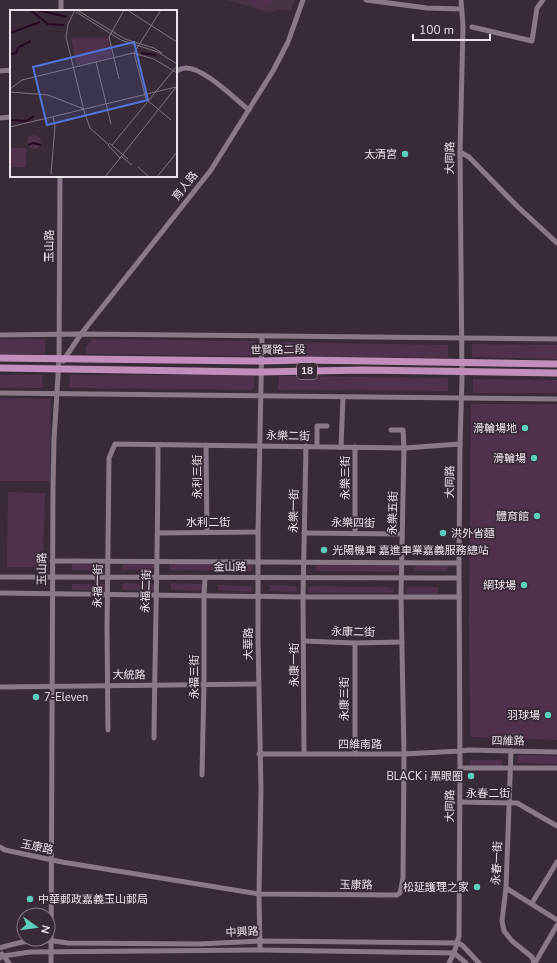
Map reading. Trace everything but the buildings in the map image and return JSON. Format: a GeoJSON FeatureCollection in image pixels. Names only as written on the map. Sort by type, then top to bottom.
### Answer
{"type":"FeatureCollection","features":[{"type":"Feature","properties":{"kind":"main road","name":"世賢路二段"},"geometry":{"type":"LineString","coordinates":[[0,358],[261,361],[305,360],[462,364],[557,364]]}},
{"type":"Feature","properties":{"kind":"main road","name":"世賢路二段"},"geometry":{"type":"LineString","coordinates":[[0,368],[261,372],[363,370],[557,372]]}},
{"type":"Feature","properties":{"kind":"street","name":"育人路"},"geometry":{"type":"LineString","coordinates":[[57,369],[62,359],[81,334],[211,170],[273,71],[288,42],[302,0]]}},
{"type":"Feature","properties":{"kind":"street"},"geometry":{"type":"LineString","coordinates":[[366,0],[427,8],[461,9]]}},
{"type":"Feature","properties":{"kind":"street","name":"大同路"},"geometry":{"type":"LineString","coordinates":[[449,963],[458,943],[459,936],[459,563],[462,398],[460,152],[463,26],[461,0]]}},
{"type":"Feature","properties":{"kind":"street"},"geometry":{"type":"LineString","coordinates":[[472,27],[532,41],[537,8],[543,0]]}},
{"type":"Feature","properties":{"kind":"street"},"geometry":{"type":"LineString","coordinates":[[177,71],[185,67],[199,71],[210,78],[249,110]]}},
{"type":"Feature","properties":{"kind":"street"},"geometry":{"type":"LineString","coordinates":[[0,118],[10,117]]}},
{"type":"Feature","properties":{"kind":"street"},"geometry":{"type":"LineString","coordinates":[[460,152],[469,157],[518,207],[557,243]]}},
{"type":"Feature","properties":{"kind":"street","name":"玉山路"},"geometry":{"type":"LineString","coordinates":[[60,177],[59,334],[62,359]]}},
{"type":"Feature","properties":{"kind":"street","name":"世賢路二段"},"geometry":{"type":"LineString","coordinates":[[0,335],[81,334],[557,340]]}},
{"type":"Feature","properties":{"kind":"street","name":"大華路"},"geometry":{"type":"LineString","coordinates":[[260,950],[259,894],[261,789],[258,684],[258,532],[262,337]]}},
{"type":"Feature","properties":{"kind":"street","name":"玉山路"},"geometry":{"type":"LineString","coordinates":[[51,907],[52,561],[57,369]]}},
{"type":"Feature","properties":{"kind":"street"},"geometry":{"type":"LineString","coordinates":[[0,393],[557,399]]}},
{"type":"Feature","properties":{"kind":"street"},"geometry":{"type":"LineString","coordinates":[[341,447],[343,397]]}},
{"type":"Feature","properties":{"kind":"street"},"geometry":{"type":"LineString","coordinates":[[317,446],[317,426],[327,426]]}},
{"type":"Feature","properties":{"kind":"street","name":"永樂五街"},"geometry":{"type":"LineString","coordinates":[[391,430],[403,430],[402,578]]}},
{"type":"Feature","properties":{"kind":"street","name":"永樂二街"},"geometry":{"type":"LineString","coordinates":[[115,444],[404,448],[460,444]]}},
{"type":"Feature","properties":{"kind":"street","name":"永福一街"},"geometry":{"type":"LineString","coordinates":[[108,730],[109,458],[115,444]]}},
{"type":"Feature","properties":{"kind":"street","name":"永福二街"},"geometry":{"type":"LineString","coordinates":[[154,738],[158,445]]}},
{"type":"Feature","properties":{"kind":"street","name":"永利三街"},"geometry":{"type":"LineString","coordinates":[[206,445],[207,533]]}},
{"type":"Feature","properties":{"kind":"street","name":"永樂一街"},"geometry":{"type":"LineString","coordinates":[[303,577],[306,446]]}},
{"type":"Feature","properties":{"kind":"street","name":"永樂三街"},"geometry":{"type":"LineString","coordinates":[[355,447],[355,533]]}},
{"type":"Feature","properties":{"kind":"street","name":"水利二街"},"geometry":{"type":"LineString","coordinates":[[158,532],[258,532]]}},
{"type":"Feature","properties":{"kind":"street","name":"永樂四街"},"geometry":{"type":"LineString","coordinates":[[304,533],[402,534]]}},
{"type":"Feature","properties":{"kind":"street","name":"金山路"},"geometry":{"type":"LineString","coordinates":[[52,561],[459,563]]}},
{"type":"Feature","properties":{"kind":"street","name":"金山路"},"geometry":{"type":"LineString","coordinates":[[0,577],[459,578]]}},
{"type":"Feature","properties":{"kind":"street","name":"永康一街"},"geometry":{"type":"LineString","coordinates":[[303,577],[304,753]]}},
{"type":"Feature","properties":{"kind":"street","name":"永福三街"},"geometry":{"type":"LineString","coordinates":[[202,775],[205,578]]}},
{"type":"Feature","properties":{"kind":"street","name":"玉康路"},"geometry":{"type":"LineString","coordinates":[[0,847],[5,850],[50,860],[259,894],[397,895],[400,893],[403,878],[404,754],[402,578]]}},
{"type":"Feature","properties":{"kind":"street"},"geometry":{"type":"LineString","coordinates":[[0,593],[303,597],[459,597]]}},
{"type":"Feature","properties":{"kind":"street","name":"永康二街"},"geometry":{"type":"LineString","coordinates":[[304,641],[354,643],[402,642]]}},
{"type":"Feature","properties":{"kind":"street","name":"永康三街"},"geometry":{"type":"LineString","coordinates":[[354,643],[354,754]]}},
{"type":"Feature","properties":{"kind":"street","name":"大統路"},"geometry":{"type":"LineString","coordinates":[[0,687],[258,684]]}},
{"type":"Feature","properties":{"kind":"street","name":"四維路"},"geometry":{"type":"LineString","coordinates":[[460,751],[557,752]]}},
{"type":"Feature","properties":{"kind":"street","name":"四維南路"},"geometry":{"type":"LineString","coordinates":[[259,754],[404,754],[460,751]]}},
{"type":"Feature","properties":{"kind":"street","name":"永春一街"},"geometry":{"type":"LineString","coordinates":[[511,751],[506,888],[502,921],[504,931],[512,941],[532,957],[534,963]]}},
{"type":"Feature","properties":{"kind":"street"},"geometry":{"type":"LineString","coordinates":[[460,768],[557,768]]}},
{"type":"Feature","properties":{"kind":"street","name":"永春二街"},"geometry":{"type":"LineString","coordinates":[[460,802],[517,803],[557,826]]}},
{"type":"Feature","properties":{"kind":"street"},"geometry":{"type":"LineString","coordinates":[[532,904],[557,862]]}},
{"type":"Feature","properties":{"kind":"street"},"geometry":{"type":"LineString","coordinates":[[506,888],[557,920]]}},
{"type":"Feature","properties":{"kind":"street"},"geometry":{"type":"LineString","coordinates":[[534,963],[557,925]]}},
{"type":"Feature","properties":{"kind":"street","name":"中興路"},"geometry":{"type":"LineString","coordinates":[[56,941],[68,943],[182,944],[260,941],[458,943]]}},
{"type":"Feature","properties":{"kind":"street","name":"中興路"},"geometry":{"type":"LineString","coordinates":[[1,953],[16,943]]}},
{"type":"Feature","properties":{"kind":"street"},"geometry":{"type":"LineString","coordinates":[[458,943],[462,945],[478,963]]}},
{"type":"Feature","properties":{"kind":"street","name":"玉山路"},"geometry":{"type":"LineString","coordinates":[[51,947],[51,963]]}},
{"type":"Feature","properties":{"kind":"street","name":"中興路"},"geometry":{"type":"LineString","coordinates":[[1,953],[51,951],[260,950],[454,953]]}},
{"type":"Feature","properties":{"kind":"street"},"geometry":{"type":"LineString","coordinates":[[1,953],[9,963]]}},
{"type":"Feature","properties":{"kind":"street"},"geometry":{"type":"LineString","coordinates":[[454,953],[466,963]]}},
{"type":"Feature","properties":{"kind":"shaded area"},"geometry":{"type":"Polygon","coordinates":[[[227,0],[295,0],[291,11],[280,10],[268,12],[227,0]]]}},
{"type":"Feature","properties":{"kind":"shaded area"},"geometry":{"type":"Polygon","coordinates":[[[247,0],[276,0],[269,6],[261,9],[254,7],[247,0]]]}},
{"type":"Feature","properties":{"kind":"shaded area"},"geometry":{"type":"Polygon","coordinates":[[[0,339],[46,339],[45,354],[0,354],[0,339]]]}},
{"type":"Feature","properties":{"kind":"shaded area"},"geometry":{"type":"Polygon","coordinates":[[[92,339],[255,341],[255,356],[87,354],[85,348],[92,339]]]}},
{"type":"Feature","properties":{"kind":"shaded area"},"geometry":{"type":"Polygon","coordinates":[[[279,342],[448,345],[448,358],[279,356],[279,342]]]}},
{"type":"Feature","properties":{"kind":"shaded area"},"geometry":{"type":"Polygon","coordinates":[[[472,344],[557,345],[557,359],[472,357],[472,344]]]}},
{"type":"Feature","properties":{"kind":"shaded area"},"geometry":{"type":"Polygon","coordinates":[[[0,375],[42,375],[43,388],[0,388],[0,375]]]}},
{"type":"Feature","properties":{"kind":"shaded area"},"geometry":{"type":"Polygon","coordinates":[[[70,375],[254,375],[255,387],[251,390],[69,388],[70,375]]]}},
{"type":"Feature","properties":{"kind":"shaded area"},"geometry":{"type":"Polygon","coordinates":[[[279,376],[448,378],[448,391],[278,390],[279,376]]]}},
{"type":"Feature","properties":{"kind":"shaded area"},"geometry":{"type":"Polygon","coordinates":[[[473,379],[557,380],[557,393],[473,393],[473,379]]]}},
{"type":"Feature","properties":{"kind":"shaded area"},"geometry":{"type":"Polygon","coordinates":[[[0,398],[51,399],[50,481],[0,481],[0,398]]]}},
{"type":"Feature","properties":{"kind":"shaded area"},"geometry":{"type":"Polygon","coordinates":[[[471,404],[557,404],[557,740],[472,737],[470,734],[469,622],[471,404]]]}},
{"type":"Feature","properties":{"kind":"shaded area"},"geometry":{"type":"Polygon","coordinates":[[[8,492],[45,493],[43,567],[7,567],[8,492]]]}},
{"type":"Feature","properties":{"kind":"shaded area"},"geometry":{"type":"Polygon","coordinates":[[[72,564],[104,565],[104,571],[72,570],[72,564]]]}},
{"type":"Feature","properties":{"kind":"shaded area"},"geometry":{"type":"Polygon","coordinates":[[[123,564],[156,564],[156,569],[123,570],[123,564]]]}},
{"type":"Feature","properties":{"kind":"shaded area"},"geometry":{"type":"Polygon","coordinates":[[[170,564],[253,565],[252,571],[170,570],[170,564]]]}},
{"type":"Feature","properties":{"kind":"shaded area"},"geometry":{"type":"Polygon","coordinates":[[[396,564],[400,568],[397,572],[317,571],[315,568],[316,565],[396,564]]]}},
{"type":"Feature","properties":{"kind":"shaded area"},"geometry":{"type":"Polygon","coordinates":[[[416,564],[448,565],[447,571],[415,571],[416,564]]]}},
{"type":"Feature","properties":{"kind":"shaded area"},"geometry":{"type":"Polygon","coordinates":[[[123,583],[155,584],[155,591],[122,590],[123,583]]]}},
{"type":"Feature","properties":{"kind":"shaded area"},"geometry":{"type":"Polygon","coordinates":[[[171,583],[204,584],[204,591],[171,590],[171,583]]]}},
{"type":"Feature","properties":{"kind":"shaded area"},"geometry":{"type":"Polygon","coordinates":[[[72,584],[105,584],[105,590],[72,590],[72,584]]]}},
{"type":"Feature","properties":{"kind":"shaded area"},"geometry":{"type":"Polygon","coordinates":[[[218,585],[252,586],[252,592],[218,590],[218,585]]]}},
{"type":"Feature","properties":{"kind":"shaded area"},"geometry":{"type":"Polygon","coordinates":[[[270,585],[297,586],[297,592],[269,591],[270,585]]]}},
{"type":"Feature","properties":{"kind":"shaded area"},"geometry":{"type":"Polygon","coordinates":[[[310,586],[389,587],[393,589],[393,592],[310,593],[307,589],[310,586]]]}},
{"type":"Feature","properties":{"kind":"shaded area"},"geometry":{"type":"Polygon","coordinates":[[[407,587],[438,587],[438,594],[407,594],[407,587]]]}},
{"type":"Feature","properties":{"kind":"shaded area"},"geometry":{"type":"Polygon","coordinates":[[[518,755],[557,756],[557,764],[517,763],[518,755]]]}},
{"type":"Feature","properties":{"kind":"shaded area"},"geometry":{"type":"Polygon","coordinates":[[[470,760],[502,760],[502,767],[470,767],[470,760]]]}},
{"type":"Feature","properties":{"kind":"place","name":"太清宮"},"geometry":{"type":"Point","coordinates":[405,154]}},
{"type":"Feature","properties":{"kind":"place","name":"滑輪場地"},"geometry":{"type":"Point","coordinates":[525,428]}},
{"type":"Feature","properties":{"kind":"place","name":"滑輪場"},"geometry":{"type":"Point","coordinates":[534,458]}},
{"type":"Feature","properties":{"kind":"place","name":"體育館"},"geometry":{"type":"Point","coordinates":[537,516]}},
{"type":"Feature","properties":{"kind":"place","name":"洪外省麵"},"geometry":{"type":"Point","coordinates":[443,533]}},
{"type":"Feature","properties":{"kind":"place","name":"光陽機車 嘉進車業嘉義服務總站"},"geometry":{"type":"Point","coordinates":[324,550]}},
{"type":"Feature","properties":{"kind":"place","name":"網球場"},"geometry":{"type":"Point","coordinates":[524,585]}},
{"type":"Feature","properties":{"kind":"place","name":"7-Eleven"},"geometry":{"type":"Point","coordinates":[36,697]}},
{"type":"Feature","properties":{"kind":"place","name":"羽球場"},"geometry":{"type":"Point","coordinates":[548,715]}},
{"type":"Feature","properties":{"kind":"place","name":"BLACK i 黑眼圈"},"geometry":{"type":"Point","coordinates":[471,776]}},
{"type":"Feature","properties":{"kind":"place","name":"松延護理之家"},"geometry":{"type":"Point","coordinates":[477,887]}},
{"type":"Feature","properties":{"kind":"place","name":"中華郵政嘉義玉山郵局"},"geometry":{"type":"Point","coordinates":[30,899]}}]}
